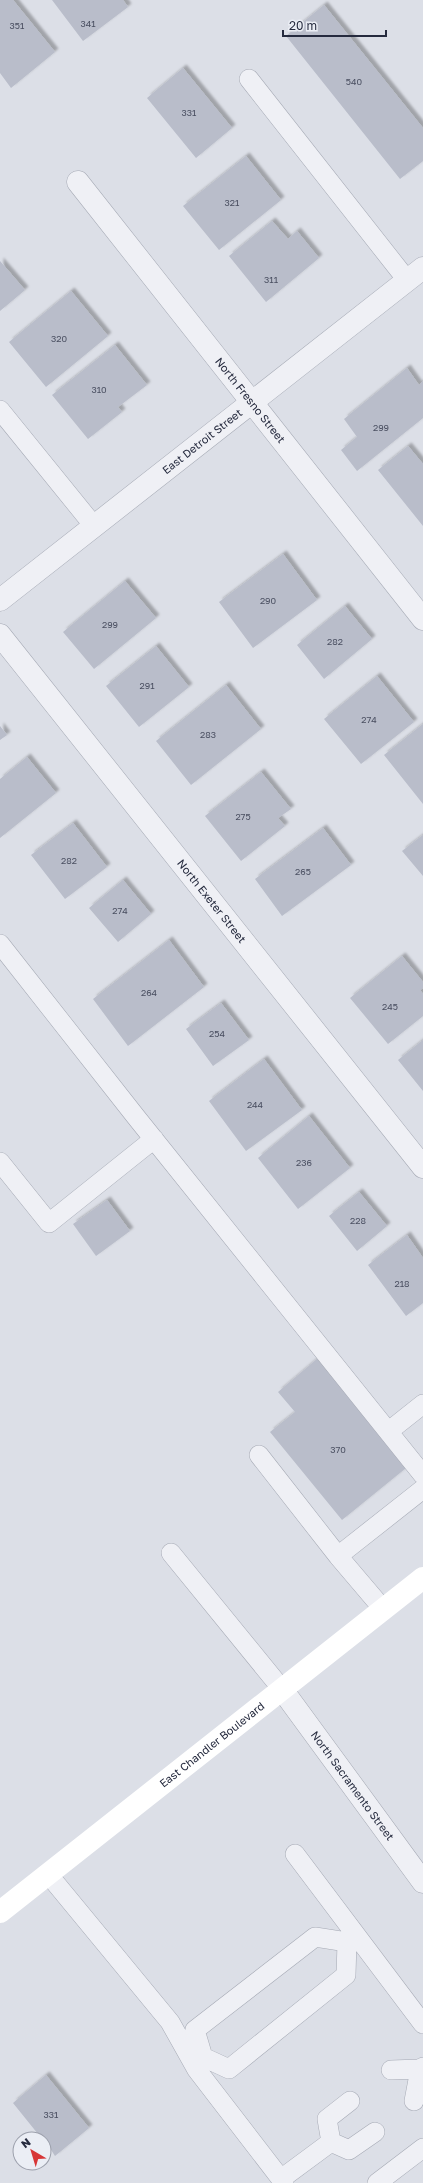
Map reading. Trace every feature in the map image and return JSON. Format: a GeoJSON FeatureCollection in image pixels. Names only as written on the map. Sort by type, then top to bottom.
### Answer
{"type":"FeatureCollection","features":[{"type":"Feature","properties":{"kind":"main road","name":"East Chandler Boulevard"},"geometry":{"type":"LineString","coordinates":[[0,1912],[281,1688],[423,1578]]}},
{"type":"Feature","properties":{"kind":"street","name":"North Fresno Street"},"geometry":{"type":"LineString","coordinates":[[78,182],[423,619]]}},
{"type":"Feature","properties":{"kind":"street","name":"East Detroit Street"},"geometry":{"type":"LineString","coordinates":[[0,600],[415,274]]}},
{"type":"Feature","properties":{"kind":"street","name":"North Exeter Street"},"geometry":{"type":"LineString","coordinates":[[0,635],[423,1167]]}},
{"type":"Feature","properties":{"kind":"street","name":"North Sacramento Street"},"geometry":{"type":"LineString","coordinates":[[281,1688],[423,1882]]}},
{"type":"Feature","properties":{"kind":"lane"},"geometry":{"type":"LineString","coordinates":[[249,79],[415,274]]}},
{"type":"Feature","properties":{"kind":"lane"},"geometry":{"type":"LineString","coordinates":[[0,410],[94,526]]}},
{"type":"Feature","properties":{"kind":"lane"},"geometry":{"type":"LineString","coordinates":[[0,944],[423,1475]]}},
{"type":"Feature","properties":{"kind":"lane"},"geometry":{"type":"LineString","coordinates":[[0,1162],[49,1223],[154,1139]]}},
{"type":"Feature","properties":{"kind":"lane"},"geometry":{"type":"LineString","coordinates":[[389,1431],[423,1404]]}},
{"type":"Feature","properties":{"kind":"lane"},"geometry":{"type":"LineString","coordinates":[[259,1455],[338,1556],[383,1609]]}},
{"type":"Feature","properties":{"kind":"lane"},"geometry":{"type":"LineString","coordinates":[[338,1556],[423,1489]]}},
{"type":"Feature","properties":{"kind":"lane"},"geometry":{"type":"LineString","coordinates":[[171,1553],[281,1688]]}},
{"type":"Feature","properties":{"kind":"lane"},"geometry":{"type":"LineString","coordinates":[[295,1854],[352,1939],[423,2024]]}},
{"type":"Feature","properties":{"kind":"lane"},"geometry":{"type":"LineString","coordinates":[[48,1874],[170,2022],[199,2066],[283,2181],[331,2142]]}},
{"type":"Feature","properties":{"kind":"lane"},"geometry":{"type":"LineString","coordinates":[[199,2066],[195,2030],[315,1937],[352,1939]]}},
{"type":"Feature","properties":{"kind":"lane"},"geometry":{"type":"LineString","coordinates":[[199,2066],[228,2069],[346,1975],[352,1939]]}},
{"type":"Feature","properties":{"kind":"lane"},"geometry":{"type":"LineString","coordinates":[[391,2070],[421,2068],[414,2101]]}},
{"type":"Feature","properties":{"kind":"lane"},"geometry":{"type":"LineString","coordinates":[[331,2142],[327,2119],[350,2101]]}},
{"type":"Feature","properties":{"kind":"lane"},"geometry":{"type":"LineString","coordinates":[[331,2142],[349,2150],[374,2132]]}},
{"type":"Feature","properties":{"kind":"lane"},"geometry":{"type":"LineString","coordinates":[[377,2183],[423,2148]]}},
{"type":"Feature","properties":{"kind":"building"},"geometry":{"type":"Polygon","coordinates":[[[0,0],[13,0],[55,52],[11,88],[0,73],[0,0]]]}},
{"type":"Feature","properties":{"kind":"building"},"geometry":{"type":"Polygon","coordinates":[[[52,0],[123,0],[128,7],[83,41],[52,0]]]}},
{"type":"Feature","properties":{"kind":"building"},"geometry":{"type":"Polygon","coordinates":[[[324,5],[423,128],[423,161],[400,179],[286,36],[324,5]]]}},
{"type":"Feature","properties":{"kind":"building"},"geometry":{"type":"Polygon","coordinates":[[[183,68],[232,128],[196,158],[147,98],[183,68]]]}},
{"type":"Feature","properties":{"kind":"building"},"geometry":{"type":"Polygon","coordinates":[[[246,156],[281,200],[219,250],[183,206],[246,156]]]}},
{"type":"Feature","properties":{"kind":"building"},"geometry":{"type":"Polygon","coordinates":[[[272,221],[288,239],[297,231],[319,258],[266,302],[229,256],[272,221]]]}},
{"type":"Feature","properties":{"kind":"building"},"geometry":{"type":"Polygon","coordinates":[[[0,261],[25,290],[0,311],[0,261]]]}},
{"type":"Feature","properties":{"kind":"building"},"geometry":{"type":"Polygon","coordinates":[[[71,291],[108,336],[46,387],[9,342],[71,291]]]}},
{"type":"Feature","properties":{"kind":"building"},"geometry":{"type":"Polygon","coordinates":[[[115,345],[147,385],[118,407],[122,412],[88,439],[52,395],[115,345]]]}},
{"type":"Feature","properties":{"kind":"building"},"geometry":{"type":"Polygon","coordinates":[[[407,368],[419,385],[423,381],[423,418],[357,471],[341,450],[357,437],[344,419],[407,368]]]}},
{"type":"Feature","properties":{"kind":"building"},"geometry":{"type":"Polygon","coordinates":[[[408,446],[423,464],[423,526],[378,470],[408,446]]]}},
{"type":"Feature","properties":{"kind":"building"},"geometry":{"type":"Polygon","coordinates":[[[283,554],[317,600],[253,648],[219,602],[283,554]]]}},
{"type":"Feature","properties":{"kind":"building"},"geometry":{"type":"Polygon","coordinates":[[[125,581],[156,618],[94,669],[63,632],[125,581]]]}},
{"type":"Feature","properties":{"kind":"building"},"geometry":{"type":"Polygon","coordinates":[[[345,606],[372,639],[324,679],[297,645],[345,606]]]}},
{"type":"Feature","properties":{"kind":"building"},"geometry":{"type":"Polygon","coordinates":[[[156,646],[189,687],[139,727],[106,686],[156,646]]]}},
{"type":"Feature","properties":{"kind":"building"},"geometry":{"type":"Polygon","coordinates":[[[377,676],[414,722],[361,764],[324,719],[377,676]]]}},
{"type":"Feature","properties":{"kind":"building"},"geometry":{"type":"Polygon","coordinates":[[[226,685],[261,729],[191,785],[156,741],[226,685]]]}},
{"type":"Feature","properties":{"kind":"building"},"geometry":{"type":"Polygon","coordinates":[[[423,724],[423,804],[384,755],[423,724]]]}},
{"type":"Feature","properties":{"kind":"building"},"geometry":{"type":"Polygon","coordinates":[[[0,726],[7,735],[0,740],[0,726]]]}},
{"type":"Feature","properties":{"kind":"building"},"geometry":{"type":"Polygon","coordinates":[[[27,757],[56,793],[0,838],[0,779],[27,757]]]}},
{"type":"Feature","properties":{"kind":"building"},"geometry":{"type":"Polygon","coordinates":[[[261,772],[291,809],[278,818],[285,826],[241,861],[205,816],[261,772]]]}},
{"type":"Feature","properties":{"kind":"building"},"geometry":{"type":"Polygon","coordinates":[[[73,823],[107,867],[65,899],[31,855],[73,823]]]}},
{"type":"Feature","properties":{"kind":"building"},"geometry":{"type":"Polygon","coordinates":[[[323,828],[351,865],[282,916],[255,879],[323,828]]]}},
{"type":"Feature","properties":{"kind":"building"},"geometry":{"type":"Polygon","coordinates":[[[423,835],[423,876],[402,851],[423,835]]]}},
{"type":"Feature","properties":{"kind":"building"},"geometry":{"type":"Polygon","coordinates":[[[123,880],[151,914],[118,942],[89,908],[123,880]]]}},
{"type":"Feature","properties":{"kind":"building"},"geometry":{"type":"Polygon","coordinates":[[[169,940],[204,987],[128,1046],[93,999],[169,940]]]}},
{"type":"Feature","properties":{"kind":"building"},"geometry":{"type":"Polygon","coordinates":[[[402,956],[423,982],[423,988],[420,990],[423,994],[423,1016],[388,1044],[350,998],[402,956]]]}},
{"type":"Feature","properties":{"kind":"building"},"geometry":{"type":"Polygon","coordinates":[[[221,1003],[249,1040],[213,1066],[186,1029],[221,1003]]]}},
{"type":"Feature","properties":{"kind":"building"},"geometry":{"type":"Polygon","coordinates":[[[423,1040],[423,1091],[398,1060],[423,1040]]]}},
{"type":"Feature","properties":{"kind":"building"},"geometry":{"type":"Polygon","coordinates":[[[264,1059],[302,1110],[246,1151],[209,1101],[264,1059]]]}},
{"type":"Feature","properties":{"kind":"building"},"geometry":{"type":"Polygon","coordinates":[[[309,1116],[350,1168],[298,1209],[258,1158],[309,1116]]]}},
{"type":"Feature","properties":{"kind":"building"},"geometry":{"type":"Polygon","coordinates":[[[359,1192],[387,1226],[357,1251],[329,1216],[359,1192]]]}},
{"type":"Feature","properties":{"kind":"building"},"geometry":{"type":"Polygon","coordinates":[[[107,1200],[130,1231],[96,1256],[73,1224],[107,1200]]]}},
{"type":"Feature","properties":{"kind":"building"},"geometry":{"type":"Polygon","coordinates":[[[407,1235],[423,1258],[423,1303],[406,1316],[368,1265],[407,1235]]]}},
{"type":"Feature","properties":{"kind":"building"},"geometry":{"type":"Polygon","coordinates":[[[317,1359],[406,1468],[342,1520],[270,1432],[295,1412],[278,1392],[317,1359]]]}},
{"type":"Feature","properties":{"kind":"building"},"geometry":{"type":"Polygon","coordinates":[[[46,2075],[89,2128],[55,2156],[52,2151],[52,2131],[36,2131],[13,2103],[46,2075]]]}}]}
